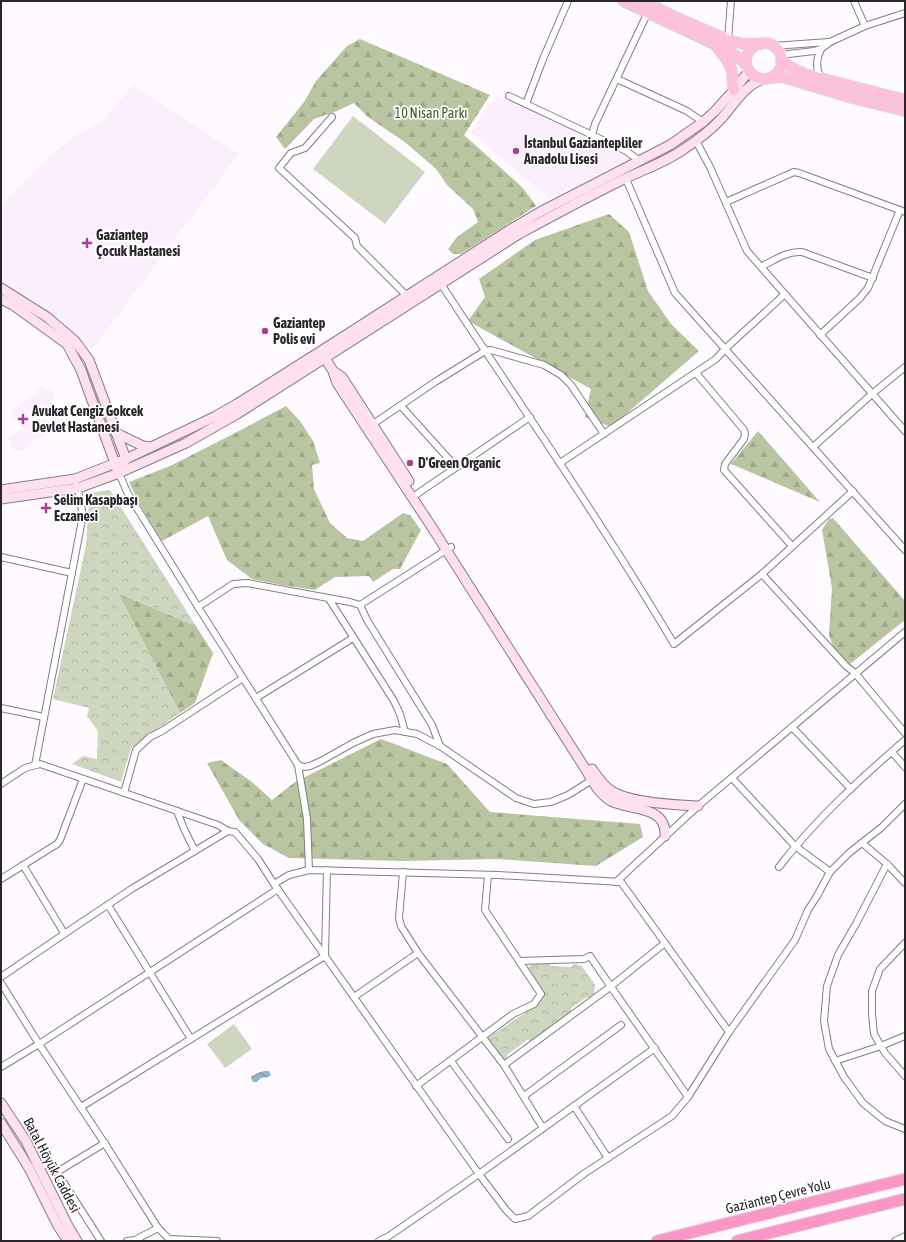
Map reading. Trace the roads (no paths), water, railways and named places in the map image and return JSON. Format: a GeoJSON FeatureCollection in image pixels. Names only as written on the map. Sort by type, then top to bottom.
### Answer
{"type":"FeatureCollection","features":[{"type":"Feature","properties":{"kind":"highway","name":"Gaziantep Çevre Yolu"},"geometry":{"type":"LineString","coordinates":[[657,1241],[905,1179]]}},
{"type":"Feature","properties":{"kind":"highway"},"geometry":{"type":"LineString","coordinates":[[737,1241],[905,1199]]}},
{"type":"Feature","properties":{"kind":"main road"},"geometry":{"type":"LineString","coordinates":[[623,1],[731,52],[740,59],[752,75],[758,78],[766,79],[782,77],[852,98],[905,111]]}},
{"type":"Feature","properties":{"kind":"main road"},"geometry":{"type":"LineString","coordinates":[[644,1],[671,15],[728,40],[743,44],[767,44],[773,46],[781,58],[794,69],[805,74],[905,100]]}},
{"type":"Feature","properties":{"kind":"main road"},"geometry":{"type":"LineString","coordinates":[[715,44],[724,55],[730,66],[734,90]]}},
{"type":"Feature","properties":{"kind":"main road"},"geometry":{"type":"LineString","coordinates":[[748,68],[746,59],[748,54],[751,49],[761,44]]}},
{"type":"Feature","properties":{"kind":"main road"},"geometry":{"type":"LineString","coordinates":[[766,79],[774,76],[778,72],[781,66],[781,58]]}},
{"type":"Feature","properties":{"kind":"street"},"geometry":{"type":"LineString","coordinates":[[526,104],[543,59],[568,1]]}},
{"type":"Feature","properties":{"kind":"street"},"geometry":{"type":"LineString","coordinates":[[728,40],[731,1]]}},
{"type":"Feature","properties":{"kind":"street"},"geometry":{"type":"LineString","coordinates":[[854,1],[865,26]]}},
{"type":"Feature","properties":{"kind":"street"},"geometry":{"type":"LineString","coordinates":[[592,135],[595,124],[648,12]]}},
{"type":"Feature","properties":{"kind":"street"},"geometry":{"type":"LineString","coordinates":[[781,58],[821,49],[830,42],[865,26],[905,13]]}},
{"type":"Feature","properties":{"kind":"street"},"geometry":{"type":"LineString","coordinates":[[773,46],[830,42]]}},
{"type":"Feature","properties":{"kind":"street"},"geometry":{"type":"LineString","coordinates":[[821,49],[817,58],[817,65],[818,72],[822,79]]}},
{"type":"Feature","properties":{"kind":"street"},"geometry":{"type":"LineString","coordinates":[[1,499],[77,484],[119,473],[186,443],[212,429],[410,299],[522,223],[670,145],[703,122],[715,111],[734,90],[748,68]]}},
{"type":"Feature","properties":{"kind":"street"},"geometry":{"type":"LineString","coordinates":[[616,79],[686,111],[703,122]]}},
{"type":"Feature","properties":{"kind":"street"},"geometry":{"type":"LineString","coordinates":[[410,299],[440,284],[544,220],[626,179],[662,163],[684,150],[721,119],[748,88],[755,82],[766,79]]}},
{"type":"Feature","properties":{"kind":"street"},"geometry":{"type":"LineString","coordinates":[[508,96],[626,151],[640,161]]}},
{"type":"Feature","properties":{"kind":"street"},"geometry":{"type":"LineString","coordinates":[[332,117],[305,148],[291,153],[278,168],[355,238],[357,246],[410,299]]}},
{"type":"Feature","properties":{"kind":"street"},"geometry":{"type":"LineString","coordinates":[[696,141],[710,167],[747,251],[762,266],[820,335],[905,431]]}},
{"type":"Feature","properties":{"kind":"street"},"geometry":{"type":"LineString","coordinates":[[726,202],[794,172],[903,211],[868,288],[860,298],[820,335]]}},
{"type":"Feature","properties":{"kind":"street"},"geometry":{"type":"LineString","coordinates":[[626,179],[675,293],[905,550]]}},
{"type":"Feature","properties":{"kind":"street"},"geometry":{"type":"LineString","coordinates":[[762,266],[785,255],[795,252],[802,252],[873,278]]}},
{"type":"Feature","properties":{"kind":"street"},"geometry":{"type":"LineString","coordinates":[[440,284],[560,463],[645,595],[674,644],[762,574],[852,491]]}},
{"type":"Feature","properties":{"kind":"street"},"geometry":{"type":"LineString","coordinates":[[1,288],[47,317],[75,341],[89,360],[126,459],[119,473]]}},
{"type":"Feature","properties":{"kind":"street"},"geometry":{"type":"LineString","coordinates":[[560,463],[716,359],[785,294]]}},
{"type":"Feature","properties":{"kind":"street"},"geometry":{"type":"LineString","coordinates":[[1,299],[13,305],[67,344],[81,370],[115,464],[127,492],[298,765],[307,819],[309,870]]}},
{"type":"Feature","properties":{"kind":"street"},"geometry":{"type":"LineString","coordinates":[[373,424],[435,382],[485,351],[493,350],[544,365],[555,371],[571,385],[604,434]]}},
{"type":"Feature","properties":{"kind":"street"},"geometry":{"type":"LineString","coordinates":[[323,355],[333,371],[336,383],[448,548],[599,779],[610,790],[625,797],[668,805],[698,806]]}},
{"type":"Feature","properties":{"kind":"street"},"geometry":{"type":"LineString","coordinates":[[1,490],[77,484],[115,464],[193,428],[323,355]]}},
{"type":"Feature","properties":{"kind":"street"},"geometry":{"type":"LineString","coordinates":[[813,447],[872,394],[905,367]]}},
{"type":"Feature","properties":{"kind":"street"},"geometry":{"type":"LineString","coordinates":[[333,371],[342,377],[373,424],[598,790],[611,801],[626,806],[651,811],[663,821],[666,828],[665,836]]}},
{"type":"Feature","properties":{"kind":"street"},"geometry":{"type":"LineString","coordinates":[[696,373],[744,430],[744,439],[724,464],[724,470],[792,546]]}},
{"type":"Feature","properties":{"kind":"street"},"geometry":{"type":"LineString","coordinates":[[401,406],[456,467]]}},
{"type":"Feature","properties":{"kind":"street"},"geometry":{"type":"LineString","coordinates":[[417,494],[530,417]]}},
{"type":"Feature","properties":{"kind":"street"},"geometry":{"type":"LineString","coordinates":[[116,433],[144,446],[151,447]]}},
{"type":"Feature","properties":{"kind":"street"},"geometry":{"type":"LineString","coordinates":[[35,764],[83,516],[77,484]]}},
{"type":"Feature","properties":{"kind":"street"},"geometry":{"type":"LineString","coordinates":[[360,605],[448,548]]}},
{"type":"Feature","properties":{"kind":"street"},"geometry":{"type":"LineString","coordinates":[[1,557],[72,573]]}},
{"type":"Feature","properties":{"kind":"street"},"geometry":{"type":"LineString","coordinates":[[762,574],[846,666],[855,673],[905,732]]}},
{"type":"Feature","properties":{"kind":"street"},"geometry":{"type":"LineString","coordinates":[[198,607],[233,584],[247,583],[360,605],[367,620],[432,724],[440,746]]}},
{"type":"Feature","properties":{"kind":"street"},"geometry":{"type":"LineString","coordinates":[[329,599],[394,701],[400,714],[405,732]]}},
{"type":"Feature","properties":{"kind":"street"},"geometry":{"type":"LineString","coordinates":[[616,882],[698,806],[905,632]]}},
{"type":"Feature","properties":{"kind":"street"},"geometry":{"type":"LineString","coordinates":[[256,698],[353,638]]}},
{"type":"Feature","properties":{"kind":"street"},"geometry":{"type":"LineString","coordinates":[[124,793],[136,750],[150,737],[162,731],[243,678]]}},
{"type":"Feature","properties":{"kind":"street"},"geometry":{"type":"LineString","coordinates":[[1,708],[44,717]]}},
{"type":"Feature","properties":{"kind":"street"},"geometry":{"type":"LineString","coordinates":[[792,727],[851,789]]}},
{"type":"Feature","properties":{"kind":"street"},"geometry":{"type":"LineString","coordinates":[[298,765],[304,767],[310,766],[373,734],[394,730],[417,734],[440,746],[516,798],[534,804],[551,802],[568,795],[592,780]]}},
{"type":"Feature","properties":{"kind":"street"},"geometry":{"type":"LineString","coordinates":[[779,867],[795,846],[851,789],[905,740]]}},
{"type":"Feature","properties":{"kind":"street"},"geometry":{"type":"LineString","coordinates":[[892,752],[905,767]]}},
{"type":"Feature","properties":{"kind":"street"},"geometry":{"type":"LineString","coordinates":[[1,784],[25,768],[35,764],[40,764],[218,825],[228,831],[236,832],[258,859],[274,884],[479,1174],[506,1210],[515,1219],[528,1216],[608,1158],[672,1116],[688,1097],[729,1032],[795,940],[808,910],[830,872],[849,853],[882,827],[905,804]]}},
{"type":"Feature","properties":{"kind":"street"},"geometry":{"type":"LineString","coordinates":[[1,879],[57,844],[60,840],[83,778]]}},
{"type":"Feature","properties":{"kind":"street"},"geometry":{"type":"LineString","coordinates":[[732,778],[795,846],[830,872]]}},
{"type":"Feature","properties":{"kind":"street"},"geometry":{"type":"LineString","coordinates":[[177,811],[195,851]]}},
{"type":"Feature","properties":{"kind":"street"},"geometry":{"type":"LineString","coordinates":[[1,977],[64,933],[228,831]]}},
{"type":"Feature","properties":{"kind":"street"},"geometry":{"type":"LineString","coordinates":[[862,843],[887,864],[905,883]]}},
{"type":"Feature","properties":{"kind":"street"},"geometry":{"type":"LineString","coordinates":[[887,864],[838,955],[827,986],[824,1021],[829,1049],[844,1077],[863,1103],[885,1121],[905,1129]]}},
{"type":"Feature","properties":{"kind":"street"},"geometry":{"type":"LineString","coordinates":[[23,865],[64,933]]}},
{"type":"Feature","properties":{"kind":"street"},"geometry":{"type":"LineString","coordinates":[[274,884],[289,875],[309,870],[488,875],[621,882],[729,1032]]}},
{"type":"Feature","properties":{"kind":"street"},"geometry":{"type":"LineString","coordinates":[[325,956],[327,870]]}},
{"type":"Feature","properties":{"kind":"street"},"geometry":{"type":"LineString","coordinates":[[404,872],[399,918],[401,926],[418,953],[504,1065],[543,1128]]}},
{"type":"Feature","properties":{"kind":"street"},"geometry":{"type":"LineString","coordinates":[[416,1086],[513,1014],[534,1004],[542,994],[485,910],[488,875]]}},
{"type":"Feature","properties":{"kind":"street"},"geometry":{"type":"LineString","coordinates":[[1,1067],[278,889]]}},
{"type":"Feature","properties":{"kind":"street"},"geometry":{"type":"LineString","coordinates":[[108,905],[191,1039]]}},
{"type":"Feature","properties":{"kind":"street"},"geometry":{"type":"LineString","coordinates":[[504,1065],[610,987],[665,943]]}},
{"type":"Feature","properties":{"kind":"street"},"geometry":{"type":"LineString","coordinates":[[905,943],[880,969],[872,991],[874,1034],[885,1053],[905,1076]]}},
{"type":"Feature","properties":{"kind":"street"},"geometry":{"type":"LineString","coordinates":[[354,998],[418,953]]}},
{"type":"Feature","properties":{"kind":"street"},"geometry":{"type":"LineString","coordinates":[[81,1108],[325,956]]}},
{"type":"Feature","properties":{"kind":"street"},"geometry":{"type":"LineString","coordinates":[[519,961],[584,959],[590,956],[610,987],[655,1048],[688,1097]]}},
{"type":"Feature","properties":{"kind":"street"},"geometry":{"type":"LineString","coordinates":[[1,983],[38,1044],[105,1143],[158,1228],[169,1239],[218,1241]]}},
{"type":"Feature","properties":{"kind":"street"},"geometry":{"type":"LineString","coordinates":[[524,1096],[621,1025]]}},
{"type":"Feature","properties":{"kind":"street"},"geometry":{"type":"LineString","coordinates":[[836,1061],[881,1046],[905,1036]]}},
{"type":"Feature","properties":{"kind":"street"},"geometry":{"type":"LineString","coordinates":[[379,1241],[389,1236],[479,1174],[655,1048]]}},
{"type":"Feature","properties":{"kind":"street"},"geometry":{"type":"LineString","coordinates":[[451,1061],[508,1139]]}},
{"type":"Feature","properties":{"kind":"street","name":"Batal Höyük Caddesi"},"geometry":{"type":"LineString","coordinates":[[1,1103],[26,1142],[77,1241]]}},
{"type":"Feature","properties":{"kind":"street"},"geometry":{"type":"LineString","coordinates":[[574,1106],[608,1158]]}},
{"type":"Feature","properties":{"kind":"street","name":"Batal Höyük Caddesi"},"geometry":{"type":"LineString","coordinates":[[1,1123],[29,1168],[58,1226],[68,1241]]}},
{"type":"Feature","properties":{"kind":"street"},"geometry":{"type":"LineString","coordinates":[[57,1172],[105,1143]]}},
{"type":"Feature","properties":{"kind":"street"},"geometry":{"type":"LineString","coordinates":[[38,1166],[43,1164],[49,1165],[57,1172],[101,1241]]}},
{"type":"Feature","properties":{"kind":"street"},"geometry":{"type":"LineString","coordinates":[[127,1241],[135,1240],[158,1228]]}},
{"type":"Feature","properties":{"kind":"street"},"geometry":{"type":"LineString","coordinates":[[895,1241],[905,1236]]}},
{"type":"Feature","properties":{"kind":"water"},"geometry":{"type":"Polygon","coordinates":[[[269,1071],[271,1075],[261,1078],[257,1082],[253,1082],[251,1078],[252,1076],[269,1071]]]}},
{"type":"Feature","properties":{"kind":"place","name":"İstanbul Gaziantepliler Anadolu Lisesi"},"geometry":{"type":"Point","coordinates":[516,151]}},
{"type":"Feature","properties":{"kind":"place","name":"Gaziantep Çocuk Hastanesi"},"geometry":{"type":"Point","coordinates":[87,243]}},
{"type":"Feature","properties":{"kind":"place","name":"Gaziantep Polis evi"},"geometry":{"type":"Point","coordinates":[265,331]}},
{"type":"Feature","properties":{"kind":"place","name":"Avukat Cengiz Gokcek Devlet Hastanesi"},"geometry":{"type":"Point","coordinates":[23,419]}},
{"type":"Feature","properties":{"kind":"place","name":"D'Green Organic"},"geometry":{"type":"Point","coordinates":[410,463]}},
{"type":"Feature","properties":{"kind":"place","name":"Selim Kasapbaşı Eczanesi"},"geometry":{"type":"Point","coordinates":[46,508]}},
{"type":"Feature","properties":{"kind":"park label","name":"10 Nisan Parkı"},"geometry":{"type":"Point","coordinates":[431,113]}}]}
